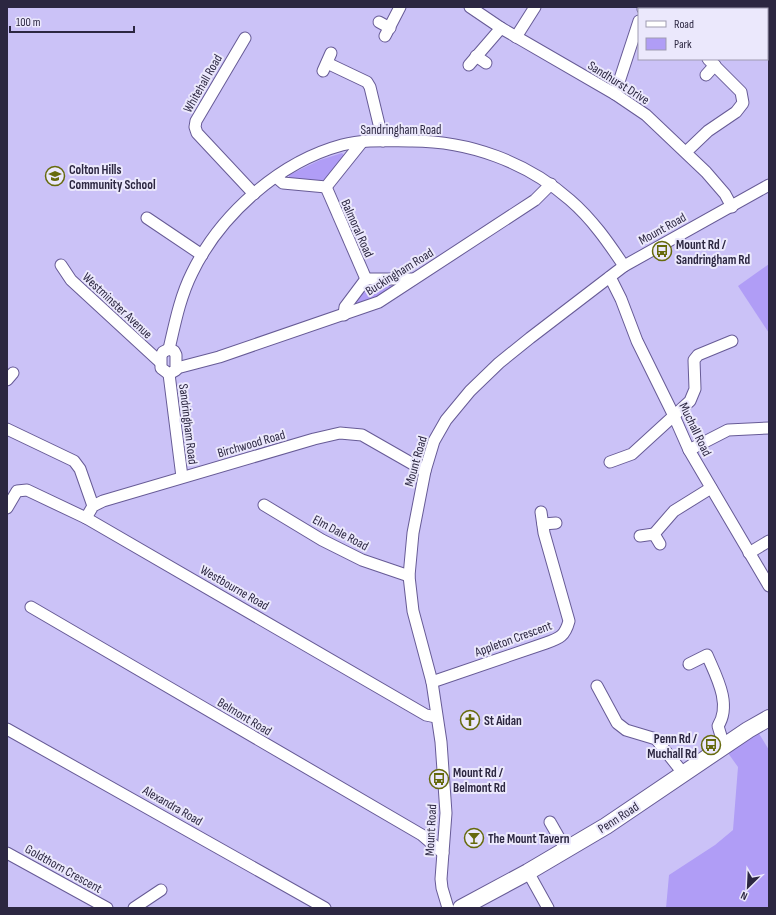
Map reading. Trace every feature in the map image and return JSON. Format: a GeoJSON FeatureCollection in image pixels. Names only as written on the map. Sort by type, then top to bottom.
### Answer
{"type":"FeatureCollection","features":[{"type":"Feature","properties":{"kind":"highway","name":"Penn Road"},"geometry":{"type":"LineString","coordinates":[[460,908],[528,872],[606,826],[683,773],[769,718]]}},
{"type":"Feature","properties":{"kind":"street"},"geometry":{"type":"LineString","coordinates":[[379,22],[387,32],[400,7]]}},
{"type":"Feature","properties":{"kind":"street","name":"Sandhurst Drive"},"geometry":{"type":"LineString","coordinates":[[470,7],[516,37],[616,94],[646,115],[686,152],[716,183],[732,206]]}},
{"type":"Feature","properties":{"kind":"street"},"geometry":{"type":"LineString","coordinates":[[516,37],[535,7]]}},
{"type":"Feature","properties":{"kind":"street"},"geometry":{"type":"LineString","coordinates":[[616,94],[638,24]]}},
{"type":"Feature","properties":{"kind":"street"},"geometry":{"type":"LineString","coordinates":[[469,65],[501,28]]}},
{"type":"Feature","properties":{"kind":"street","name":"Whitehall Road"},"geometry":{"type":"LineString","coordinates":[[245,38],[196,121],[195,127],[197,133],[254,194]]}},
{"type":"Feature","properties":{"kind":"street"},"geometry":{"type":"LineString","coordinates":[[476,56],[486,63]]}},
{"type":"Feature","properties":{"kind":"street"},"geometry":{"type":"LineString","coordinates":[[327,62],[367,82],[370,87],[383,140]]}},
{"type":"Feature","properties":{"kind":"street"},"geometry":{"type":"LineString","coordinates":[[686,152],[708,131],[736,112],[743,103],[741,92],[711,62],[706,75]]}},
{"type":"Feature","properties":{"kind":"street","name":"Sandringham Road"},"geometry":{"type":"LineString","coordinates":[[182,477],[173,371],[176,355],[174,351],[169,349],[177,312],[192,274],[202,254],[222,226],[254,194],[276,177],[316,154],[343,145],[383,140],[427,141],[467,147],[527,170],[551,184],[570,200],[595,225],[624,266]]}},
{"type":"Feature","properties":{"kind":"street"},"geometry":{"type":"LineString","coordinates":[[276,177],[283,182],[326,187],[362,142]]}},
{"type":"Feature","properties":{"kind":"street","name":"Buckingham Road"},"geometry":{"type":"LineString","coordinates":[[173,371],[219,357],[379,302],[535,200],[551,184]]}},
{"type":"Feature","properties":{"kind":"street","name":"Mount Road"},"geometry":{"type":"LineString","coordinates":[[448,908],[442,888],[446,813],[441,742],[436,718],[432,682],[413,611],[409,576],[413,533],[425,471],[439,431],[446,420],[470,391],[504,359],[624,266],[769,185]]}},
{"type":"Feature","properties":{"kind":"street","name":"Balmoral Road"},"geometry":{"type":"LineString","coordinates":[[326,187],[366,280]]}},
{"type":"Feature","properties":{"kind":"street"},"geometry":{"type":"LineString","coordinates":[[147,218],[202,254]]}},
{"type":"Feature","properties":{"kind":"street","name":"Westminster Avenue"},"geometry":{"type":"LineString","coordinates":[[61,265],[71,280],[160,362],[160,368],[173,371]]}},
{"type":"Feature","properties":{"kind":"street","name":"Muchall Road"},"geometry":{"type":"LineString","coordinates":[[610,277],[621,299],[637,341],[689,450],[769,586]]}},
{"type":"Feature","properties":{"kind":"street"},"geometry":{"type":"LineString","coordinates":[[344,315],[345,307],[366,280],[413,279]]}},
{"type":"Feature","properties":{"kind":"street"},"geometry":{"type":"LineString","coordinates":[[610,462],[632,454],[690,401],[695,389],[694,360],[698,355],[732,341]]}},
{"type":"Feature","properties":{"kind":"street"},"geometry":{"type":"LineString","coordinates":[[160,362],[163,352],[169,349]]}},
{"type":"Feature","properties":{"kind":"street"},"geometry":{"type":"LineString","coordinates":[[689,450],[728,430],[769,428]]}},
{"type":"Feature","properties":{"kind":"street"},"geometry":{"type":"LineString","coordinates":[[7,429],[74,460],[80,469],[93,506],[86,518]]}},
{"type":"Feature","properties":{"kind":"street","name":"Birchwood Road"},"geometry":{"type":"LineString","coordinates":[[93,506],[103,501],[182,477],[340,433],[362,435],[425,471]]}},
{"type":"Feature","properties":{"kind":"street"},"geometry":{"type":"LineString","coordinates":[[640,536],[654,534],[674,511],[711,488]]}},
{"type":"Feature","properties":{"kind":"street","name":"Westbourne Road"},"geometry":{"type":"LineString","coordinates":[[7,508],[17,491],[26,490],[86,518],[426,714],[436,718]]}},
{"type":"Feature","properties":{"kind":"street","name":"Elm Dale Road"},"geometry":{"type":"LineString","coordinates":[[264,505],[322,540],[362,560],[409,576]]}},
{"type":"Feature","properties":{"kind":"street","name":"Appleton Crescent"},"geometry":{"type":"LineString","coordinates":[[432,682],[546,643],[558,638],[566,631],[569,621],[544,532],[541,512]]}},
{"type":"Feature","properties":{"kind":"street"},"geometry":{"type":"LineString","coordinates":[[543,524],[556,523]]}},
{"type":"Feature","properties":{"kind":"street"},"geometry":{"type":"LineString","coordinates":[[654,534],[660,544]]}},
{"type":"Feature","properties":{"kind":"street"},"geometry":{"type":"LineString","coordinates":[[749,553],[769,541]]}},
{"type":"Feature","properties":{"kind":"street","name":"Belmont Road"},"geometry":{"type":"LineString","coordinates":[[30,607],[422,835],[443,853]]}},
{"type":"Feature","properties":{"kind":"street"},"geometry":{"type":"LineString","coordinates":[[689,664],[707,655],[717,678],[724,706],[724,717],[718,726],[724,746]]}},
{"type":"Feature","properties":{"kind":"street"},"geometry":{"type":"LineString","coordinates":[[597,686],[617,723],[626,730],[656,739],[683,773]]}},
{"type":"Feature","properties":{"kind":"street","name":"Alexandra Road"},"geometry":{"type":"LineString","coordinates":[[7,729],[325,908]]}},
{"type":"Feature","properties":{"kind":"street"},"geometry":{"type":"LineString","coordinates":[[550,822],[566,850]]}},
{"type":"Feature","properties":{"kind":"street","name":"Goldthorn Crescent"},"geometry":{"type":"LineString","coordinates":[[7,853],[107,908]]}},
{"type":"Feature","properties":{"kind":"street"},"geometry":{"type":"LineString","coordinates":[[528,872],[548,908]]}},
{"type":"Feature","properties":{"kind":"street"},"geometry":{"type":"LineString","coordinates":[[134,908],[161,890]]}},
{"type":"Feature","properties":{"kind":"green space"},"geometry":{"type":"Polygon","coordinates":[[[716,7],[769,7],[769,54],[768,8],[716,7]]]}},
{"type":"Feature","properties":{"kind":"green space"},"geometry":{"type":"Polygon","coordinates":[[[342,153],[345,156],[332,173],[323,181],[317,182],[289,179],[289,175],[320,160],[342,153]]]}},
{"type":"Feature","properties":{"kind":"green space"},"geometry":{"type":"Polygon","coordinates":[[[769,264],[769,333],[738,286],[769,264]]]}},
{"type":"Feature","properties":{"kind":"green space"},"geometry":{"type":"Polygon","coordinates":[[[385,282],[389,283],[392,288],[383,295],[354,307],[352,302],[367,285],[385,282]]]}},
{"type":"Feature","properties":{"kind":"green space"},"geometry":{"type":"Polygon","coordinates":[[[758,732],[769,750],[769,908],[666,908],[669,875],[715,845],[733,830],[738,767],[728,753],[758,732]]]}},
{"type":"Feature","properties":{"kind":"place","name":"Colton Hills Community School"},"geometry":{"type":"Point","coordinates":[55,176]}},
{"type":"Feature","properties":{"kind":"place","name":"Mount Rd / Sandringham Rd"},"geometry":{"type":"Point","coordinates":[662,251]}},
{"type":"Feature","properties":{"kind":"place","name":"St Aidan"},"geometry":{"type":"Point","coordinates":[470,720]}},
{"type":"Feature","properties":{"kind":"place","name":"Penn Rd / Muchall Rd"},"geometry":{"type":"Point","coordinates":[711,745]}},
{"type":"Feature","properties":{"kind":"place","name":"Mount Rd / Belmont Rd"},"geometry":{"type":"Point","coordinates":[439,779]}},
{"type":"Feature","properties":{"kind":"place","name":"The Mount Tavern"},"geometry":{"type":"Point","coordinates":[474,838]}}]}
